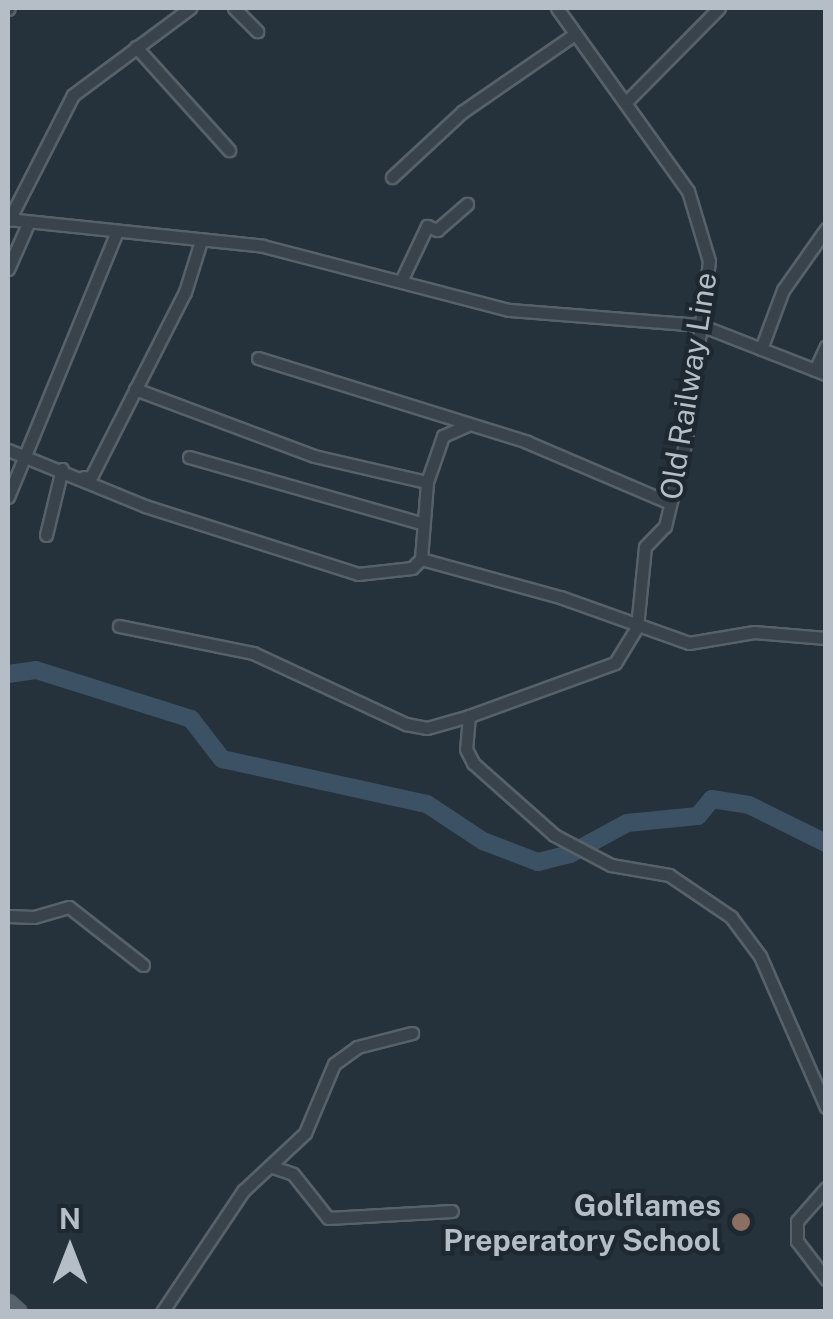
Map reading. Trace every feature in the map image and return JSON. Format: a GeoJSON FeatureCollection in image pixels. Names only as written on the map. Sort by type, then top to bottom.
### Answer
{"type":"FeatureCollection","features":[{"type":"Feature","properties":{"kind":"main road"},"geometry":{"type":"LineString","coordinates":[[8,1303],[18,1312]]}},
{"type":"Feature","properties":{"kind":"street"},"geometry":{"type":"LineString","coordinates":[[190,8],[73,95],[8,220],[27,226],[118,230],[263,246],[402,279],[509,310],[700,325],[820,372],[826,346]]}},
{"type":"Feature","properties":{"kind":"street"},"geometry":{"type":"LineString","coordinates":[[234,8],[257,31]]}},
{"type":"Feature","properties":{"kind":"street"},"geometry":{"type":"LineString","coordinates":[[627,101],[719,8]]}},
{"type":"Feature","properties":{"kind":"street","name":"Old Railway Line"},"geometry":{"type":"LineString","coordinates":[[561,9],[574,34],[627,101],[688,191],[703,227],[709,261],[686,440],[664,526],[645,548],[637,628]]}},
{"type":"Feature","properties":{"kind":"street"},"geometry":{"type":"LineString","coordinates":[[392,177],[462,112],[574,34]]}},
{"type":"Feature","properties":{"kind":"street"},"geometry":{"type":"LineString","coordinates":[[136,47],[229,150]]}},
{"type":"Feature","properties":{"kind":"street"},"geometry":{"type":"LineString","coordinates":[[402,279],[427,226],[438,230],[468,204]]}},
{"type":"Feature","properties":{"kind":"street"},"geometry":{"type":"LineString","coordinates":[[8,268],[27,226]]}},
{"type":"Feature","properties":{"kind":"street"},"geometry":{"type":"LineString","coordinates":[[760,349],[784,290],[826,229]]}},
{"type":"Feature","properties":{"kind":"street"},"geometry":{"type":"LineString","coordinates":[[8,497],[118,230]]}},
{"type":"Feature","properties":{"kind":"street"},"geometry":{"type":"LineString","coordinates":[[90,480],[185,292],[201,241]]}},
{"type":"Feature","properties":{"kind":"street"},"geometry":{"type":"LineString","coordinates":[[258,358],[527,442],[670,502]]}},
{"type":"Feature","properties":{"kind":"street"},"geometry":{"type":"LineString","coordinates":[[135,389],[314,456],[428,482]]}},
{"type":"Feature","properties":{"kind":"street"},"geometry":{"type":"LineString","coordinates":[[422,560],[420,523],[443,436],[468,425]]}},
{"type":"Feature","properties":{"kind":"street"},"geometry":{"type":"LineString","coordinates":[[8,450],[24,453],[145,506],[358,574],[412,568],[422,560]]}},
{"type":"Feature","properties":{"kind":"street"},"geometry":{"type":"LineString","coordinates":[[189,457],[420,523]]}},
{"type":"Feature","properties":{"kind":"street"},"geometry":{"type":"LineString","coordinates":[[46,536],[59,468]]}},
{"type":"Feature","properties":{"kind":"street"},"geometry":{"type":"LineString","coordinates":[[422,560],[560,596],[637,628],[690,643],[740,632],[826,638]]}},
{"type":"Feature","properties":{"kind":"street"},"geometry":{"type":"LineString","coordinates":[[119,626],[253,654],[406,724],[427,728],[616,662],[637,628]]}},
{"type":"Feature","properties":{"kind":"street"},"geometry":{"type":"LineString","coordinates":[[469,716],[466,749],[473,763],[554,835],[597,860],[670,875],[730,917],[760,956],[826,1107]]}},
{"type":"Feature","properties":{"kind":"street"},"geometry":{"type":"LineString","coordinates":[[8,916],[34,918],[68,907],[143,965]]}},
{"type":"Feature","properties":{"kind":"street"},"geometry":{"type":"LineString","coordinates":[[162,1312],[242,1191],[306,1133],[322,1082],[346,1053],[412,1032]]}},
{"type":"Feature","properties":{"kind":"street"},"geometry":{"type":"LineString","coordinates":[[270,1166],[293,1174],[328,1218],[452,1211]]}},
{"type":"Feature","properties":{"kind":"street"},"geometry":{"type":"LineString","coordinates":[[826,1188],[797,1221],[797,1242],[826,1279]]}},
{"type":"Feature","properties":{"kind":"waterway"},"geometry":{"type":"LineString","coordinates":[[8,674],[36,670],[191,719],[222,759],[427,804],[483,841],[538,862],[570,854],[627,823],[698,816],[712,799],[749,805],[826,843]]}},
{"type":"Feature","properties":{"kind":"place","name":"Golflames Preperatory School"},"geometry":{"type":"Point","coordinates":[741,1222]}}]}
